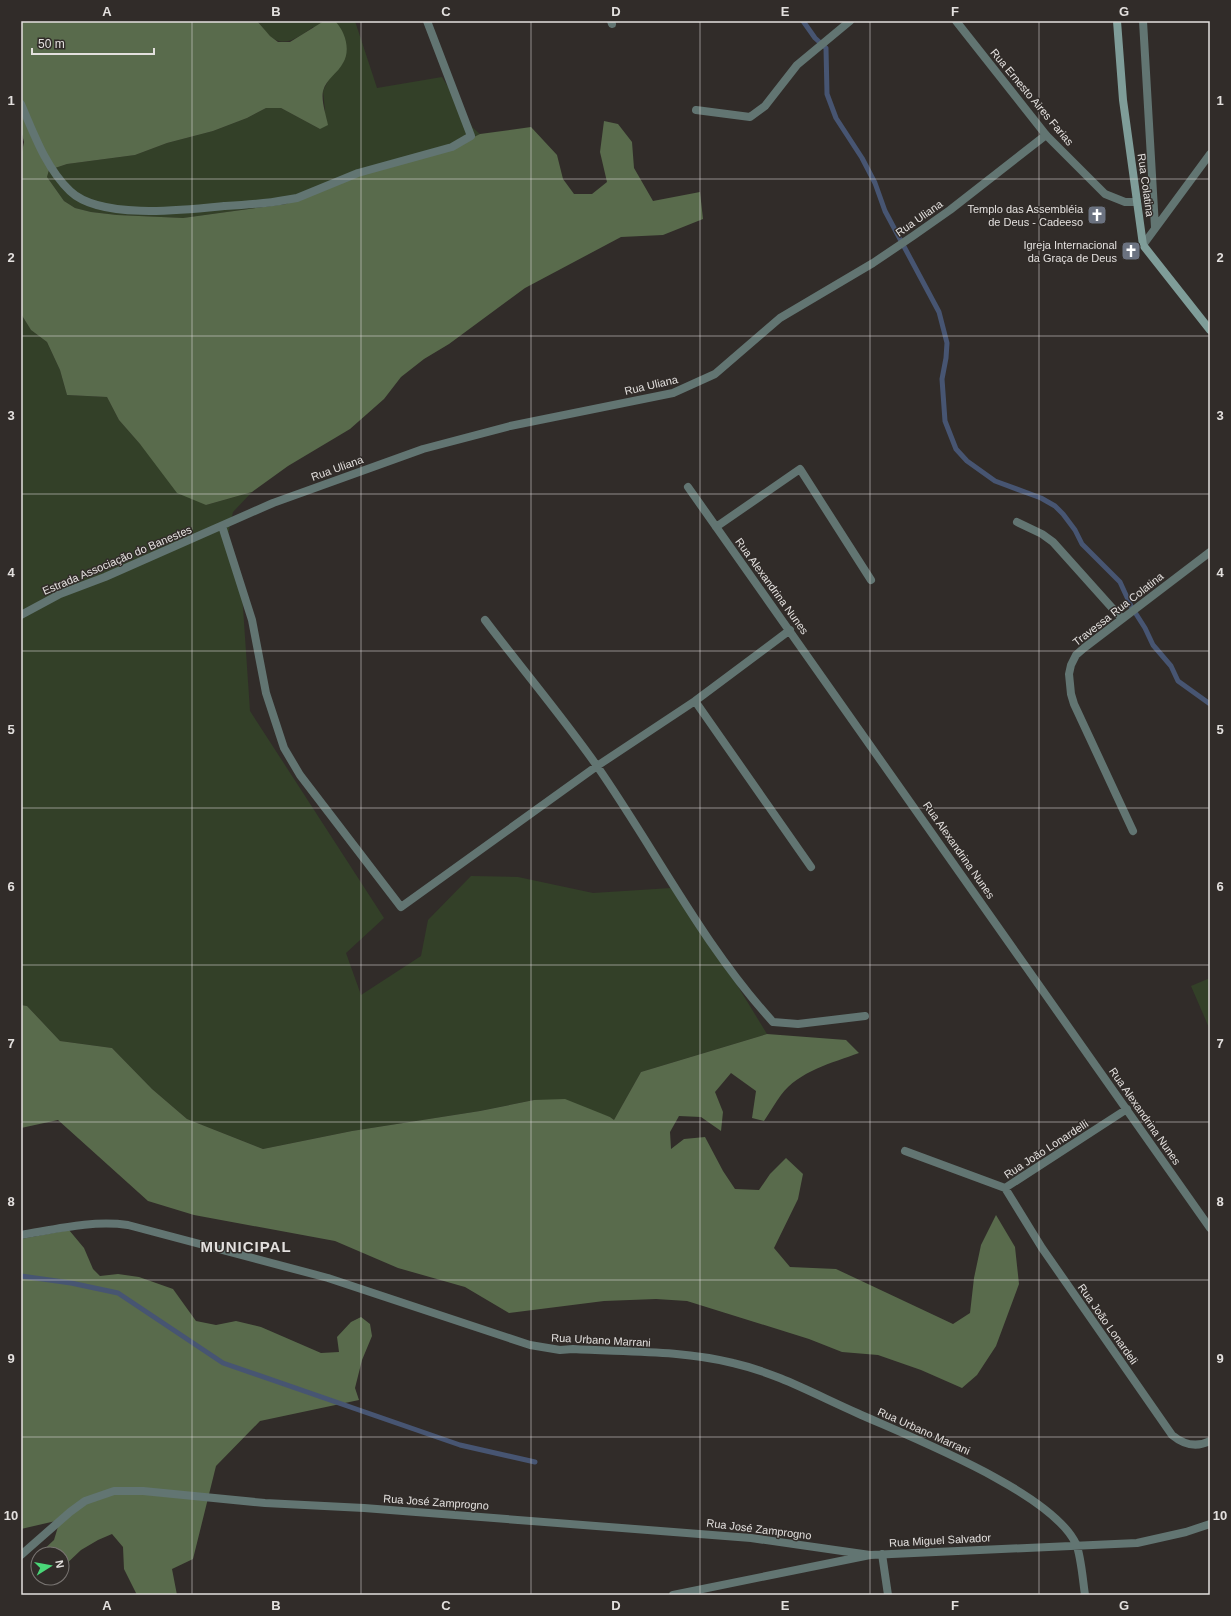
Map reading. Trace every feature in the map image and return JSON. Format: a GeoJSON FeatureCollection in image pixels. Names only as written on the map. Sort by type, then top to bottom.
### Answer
{"type":"FeatureCollection","features":[{"type":"Feature","properties":{"kind":"main road","name":"Rua Colatina"},"geometry":{"type":"LineString","coordinates":[[1117,21],[1123,100],[1143,245]]}},
{"type":"Feature","properties":{"kind":"main road"},"geometry":{"type":"LineString","coordinates":[[1143,245],[1210,330]]}},
{"type":"Feature","properties":{"kind":"street"},"geometry":{"type":"LineString","coordinates":[[21,104],[44,156],[71,192],[88,202],[102,206],[153,212],[297,198],[358,173],[452,146],[471,136],[427,21]]}},
{"type":"Feature","properties":{"kind":"street"},"geometry":{"type":"LineString","coordinates":[[696,110],[750,117],[765,106],[797,65],[850,21]]}},
{"type":"Feature","properties":{"kind":"street","name":"Rua Ernesto Aires Farias"},"geometry":{"type":"LineString","coordinates":[[956,21],[1046,135],[1105,194],[1125,202],[1137,202]]}},
{"type":"Feature","properties":{"kind":"street","name":"Rua Colatina"},"geometry":{"type":"LineString","coordinates":[[1143,21],[1155,227]]}},
{"type":"Feature","properties":{"kind":"street","name":"Rua Uliana"},"geometry":{"type":"LineString","coordinates":[[222,526],[273,503],[423,449],[510,426],[673,393],[694,385],[715,374],[780,318],[898,246],[950,210],[1046,135]]}},
{"type":"Feature","properties":{"kind":"street"},"geometry":{"type":"LineString","coordinates":[[1143,245],[1210,154]]}},
{"type":"Feature","properties":{"kind":"street"},"geometry":{"type":"LineString","coordinates":[[716,526],[800,469],[871,580]]}},
{"type":"Feature","properties":{"kind":"street","name":"Rua Alexandrina Nunes"},"geometry":{"type":"LineString","coordinates":[[688,487],[1127,1108],[1210,1228]]}},
{"type":"Feature","properties":{"kind":"street"},"geometry":{"type":"LineString","coordinates":[[1017,522],[1042,534],[1053,542],[1122,619]]}},
{"type":"Feature","properties":{"kind":"street"},"geometry":{"type":"LineString","coordinates":[[222,526],[252,620],[266,693],[284,748],[300,774],[401,907],[597,766],[695,701],[790,630]]}},
{"type":"Feature","properties":{"kind":"street","name":"Estrada Associação do Banestes"},"geometry":{"type":"LineString","coordinates":[[21,615],[60,594],[222,526]]}},
{"type":"Feature","properties":{"kind":"street","name":"Travessa Rua Colatina"},"geometry":{"type":"LineString","coordinates":[[1133,831],[1074,704],[1069,674],[1071,665],[1076,655],[1210,552]]}},
{"type":"Feature","properties":{"kind":"street"},"geometry":{"type":"LineString","coordinates":[[485,620],[597,766],[692,915],[741,984],[773,1022],[792,1024],[865,1016]]}},
{"type":"Feature","properties":{"kind":"street"},"geometry":{"type":"LineString","coordinates":[[695,701],[811,867]]}},
{"type":"Feature","properties":{"kind":"street","name":"Rua João Lonardelli"},"geometry":{"type":"LineString","coordinates":[[905,1151],[1006,1188],[1127,1108]]}},
{"type":"Feature","properties":{"kind":"street","name":"Rua João Lonardeli"},"geometry":{"type":"LineString","coordinates":[[1006,1188],[1042,1248],[1172,1435],[1188,1445],[1196,1446],[1210,1441]]}},
{"type":"Feature","properties":{"kind":"street","name":"Rua Urbano Marrani"},"geometry":{"type":"LineString","coordinates":[[21,1235],[84,1224],[113,1223],[128,1225],[328,1278],[530,1345],[560,1350],[687,1355],[733,1363],[793,1383],[962,1460],[1016,1489],[1043,1508],[1056,1519],[1076,1544]]}},
{"type":"Feature","properties":{"kind":"street","name":"Rua José Zamprogno"},"geometry":{"type":"LineString","coordinates":[[21,1555],[70,1512],[85,1501],[114,1491],[136,1491],[265,1503],[372,1509],[743,1537],[870,1555]]}},
{"type":"Feature","properties":{"kind":"street","name":"Rua Miguel Salvador"},"geometry":{"type":"LineString","coordinates":[[673,1595],[870,1555],[1076,1544],[1137,1543],[1186,1532],[1210,1524]]}},
{"type":"Feature","properties":{"kind":"street"},"geometry":{"type":"LineString","coordinates":[[1076,1544],[1085,1595]]}},
{"type":"Feature","properties":{"kind":"street"},"geometry":{"type":"LineString","coordinates":[[882,1554],[888,1595]]}},
{"type":"Feature","properties":{"kind":"green space"},"geometry":{"type":"Polygon","coordinates":[[[21,21],[257,21],[270,36],[278,42],[290,42],[324,21],[336,22],[346,41],[347,53],[341,67],[327,83],[323,91],[323,104],[328,125],[320,129],[281,108],[266,108],[247,118],[213,131],[167,143],[135,155],[67,164],[49,170],[47,177],[64,201],[75,208],[91,212],[117,215],[183,218],[286,204],[333,183],[449,149],[480,134],[531,127],[557,155],[563,179],[574,194],[592,194],[607,182],[600,152],[604,121],[618,124],[632,142],[634,168],[653,201],[700,192],[703,219],[663,235],[621,237],[525,288],[449,344],[424,359],[401,377],[384,399],[350,429],[288,466],[252,492],[206,505],[177,493],[140,444],[119,420],[107,397],[67,395],[60,370],[47,342],[31,330],[21,314],[21,157],[24,142],[21,130],[21,21]]]}},
{"type":"Feature","properties":{"kind":"green space"},"geometry":{"type":"Polygon","coordinates":[[[257,21],[355,21],[377,88],[442,77],[473,128],[480,134],[449,149],[286,204],[183,218],[117,215],[91,212],[75,208],[64,201],[47,177],[49,170],[67,164],[135,155],[167,143],[213,131],[247,118],[266,108],[281,108],[320,129],[325,110],[323,91],[331,75],[343,63],[313,27],[292,40],[280,41],[269,35],[257,21]]]}},
{"type":"Feature","properties":{"kind":"green space"},"geometry":{"type":"Polygon","coordinates":[[[21,314],[31,330],[47,342],[60,370],[67,395],[107,397],[119,420],[140,444],[206,505],[252,492],[233,512],[228,534],[241,578],[250,711],[384,918],[346,953],[361,995],[421,956],[428,920],[471,876],[518,877],[593,893],[671,888],[734,980],[767,1034],[641,1072],[614,1120],[610,1117],[594,1112],[534,1100],[480,1111],[352,1131],[263,1149],[187,1119],[152,1089],[112,1048],[60,1041],[27,1006],[21,1005],[21,314]]]}},
{"type":"Feature","properties":{"kind":"green space"},"geometry":{"type":"Polygon","coordinates":[[[1210,978],[1210,1030],[1191,986],[1210,978]]]}},
{"type":"Feature","properties":{"kind":"green space"},"geometry":{"type":"Polygon","coordinates":[[[21,1005],[27,1006],[60,1041],[112,1048],[152,1089],[187,1119],[263,1149],[352,1131],[480,1111],[534,1100],[565,1099],[614,1120],[641,1072],[767,1034],[846,1040],[859,1053],[827,1064],[797,1080],[781,1095],[764,1121],[752,1118],[756,1091],[731,1073],[715,1092],[723,1112],[721,1131],[701,1117],[679,1116],[670,1132],[671,1149],[684,1139],[705,1137],[723,1171],[735,1189],[759,1190],[770,1174],[786,1158],[803,1174],[798,1199],[774,1248],[790,1267],[836,1269],[953,1324],[970,1313],[974,1278],[981,1245],[996,1215],[1015,1247],[1019,1284],[996,1346],[977,1375],[962,1388],[921,1370],[878,1355],[842,1352],[809,1339],[687,1301],[656,1299],[604,1301],[509,1313],[465,1287],[398,1268],[335,1241],[194,1215],[148,1201],[58,1120],[21,1128],[21,1005]]]}},
{"type":"Feature","properties":{"kind":"green space"},"geometry":{"type":"Polygon","coordinates":[[[69,1230],[84,1248],[93,1269],[100,1276],[118,1274],[139,1277],[173,1289],[196,1321],[216,1325],[236,1321],[261,1327],[321,1353],[339,1352],[337,1337],[351,1322],[361,1317],[370,1324],[372,1336],[362,1360],[355,1388],[359,1400],[260,1421],[216,1466],[193,1559],[172,1569],[177,1595],[137,1595],[124,1569],[123,1547],[112,1534],[81,1550],[70,1560],[70,1546],[48,1546],[54,1540],[60,1520],[21,1529],[21,1239],[69,1230]]]}},
{"type":"Feature","properties":{"kind":"waterway"},"geometry":{"type":"LineString","coordinates":[[803,21],[815,38],[826,48],[827,94],[836,118],[862,158],[875,183],[885,211],[939,312],[947,343],[942,379],[945,421],[956,449],[967,461],[995,481],[1041,498],[1055,506],[1063,514],[1075,530],[1082,544],[1120,582],[1131,606],[1145,628],[1153,645],[1171,666],[1178,681],[1210,704]]}},
{"type":"Feature","properties":{"kind":"waterway"},"geometry":{"type":"LineString","coordinates":[[21,1276],[71,1283],[118,1293],[223,1363],[460,1445],[535,1462]]}},
{"type":"Feature","properties":{"kind":"place","name":"Templo das Assembléia de Deus - Cadeeso"},"geometry":{"type":"Point","coordinates":[1097,215]}},
{"type":"Feature","properties":{"kind":"place","name":"Igreja Internacional da Graça de Deus"},"geometry":{"type":"Point","coordinates":[1131,251]}},
{"type":"Feature","properties":{"kind":"district","name":"MUNICIPAL"},"geometry":{"type":"Point","coordinates":[246,1247]}}]}
